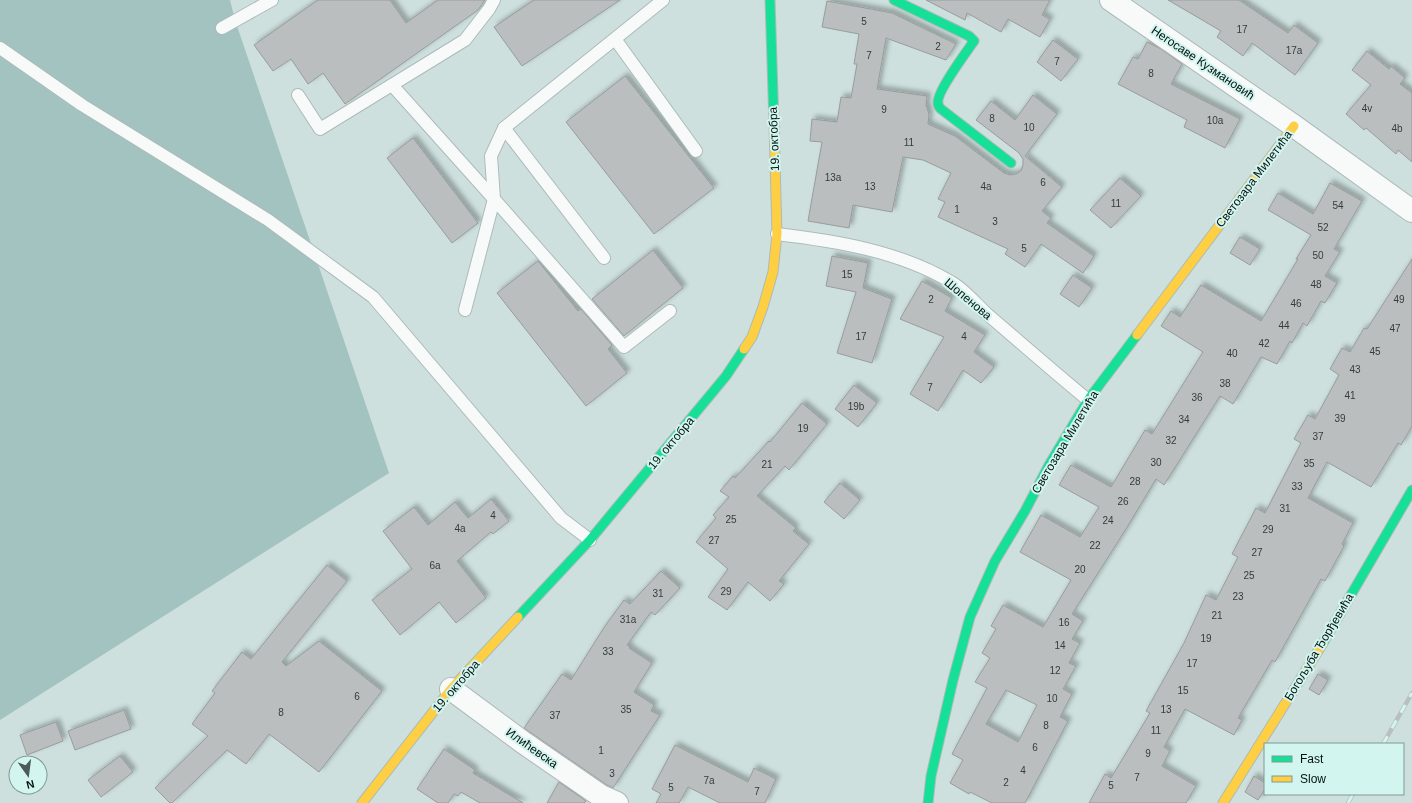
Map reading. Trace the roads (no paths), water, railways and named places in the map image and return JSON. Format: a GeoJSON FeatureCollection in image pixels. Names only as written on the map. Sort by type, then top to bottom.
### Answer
{"type":"FeatureCollection","features":[{"type":"Feature","properties":{"kind":"street","name":"19. октобра"},"geometry":{"type":"LineString","coordinates":[[362,803],[451,689],[590,540],[726,376],[752,337],[763,307],[773,272],[777,234],[770,0]]}},
{"type":"Feature","properties":{"kind":"street"},"geometry":{"type":"LineString","coordinates":[[894,0],[969,36],[974,41],[944,87],[938,98],[938,103],[941,109],[1011,163]]}},
{"type":"Feature","properties":{"kind":"street","name":"Негосаве Кузмановић"},"geometry":{"type":"LineString","coordinates":[[1111,0],[1294,126]]}},
{"type":"Feature","properties":{"kind":"street"},"geometry":{"type":"LineString","coordinates":[[1294,126],[1412,211]]}},
{"type":"Feature","properties":{"kind":"street","name":"Светозара Милетића"},"geometry":{"type":"LineString","coordinates":[[928,803],[931,776],[953,680],[970,617],[995,561],[1025,511],[1049,465],[1088,400],[1294,126]]}},
{"type":"Feature","properties":{"kind":"street","name":"Богољуба Ђорђевића"},"geometry":{"type":"LineString","coordinates":[[1223,803],[1334,625],[1412,490]]}},
{"type":"Feature","properties":{"kind":"street","name":"Илићевска"},"geometry":{"type":"LineString","coordinates":[[451,689],[601,796],[617,803]]}},
{"type":"Feature","properties":{"kind":"lane"},"geometry":{"type":"LineString","coordinates":[[222,28],[272,0]]}},
{"type":"Feature","properties":{"kind":"lane"},"geometry":{"type":"LineString","coordinates":[[298,95],[320,129],[465,40],[489,9],[494,0]]}},
{"type":"Feature","properties":{"kind":"lane"},"geometry":{"type":"LineString","coordinates":[[465,310],[494,199],[491,156],[504,128],[663,0]]}},
{"type":"Feature","properties":{"kind":"lane"},"geometry":{"type":"LineString","coordinates":[[615,39],[696,151]]}},
{"type":"Feature","properties":{"kind":"lane"},"geometry":{"type":"LineString","coordinates":[[0,48],[82,105],[268,220],[373,297],[561,518],[590,540]]}},
{"type":"Feature","properties":{"kind":"lane"},"geometry":{"type":"LineString","coordinates":[[392,86],[624,347],[670,311]]}},
{"type":"Feature","properties":{"kind":"lane"},"geometry":{"type":"LineString","coordinates":[[504,128],[604,258]]}},
{"type":"Feature","properties":{"kind":"lane","name":"Шопенова"},"geometry":{"type":"LineString","coordinates":[[777,234],[816,239],[878,252],[926,268],[953,282],[981,309],[1088,400]]}},
{"type":"Feature","properties":{"kind":"railway"},"geometry":{"type":"LineString","coordinates":[[1384,743],[1412,693]]}},
{"type":"Feature","properties":{"kind":"railway"},"geometry":{"type":"LineString","coordinates":[[1348,803],[1352,795]]}}]}
